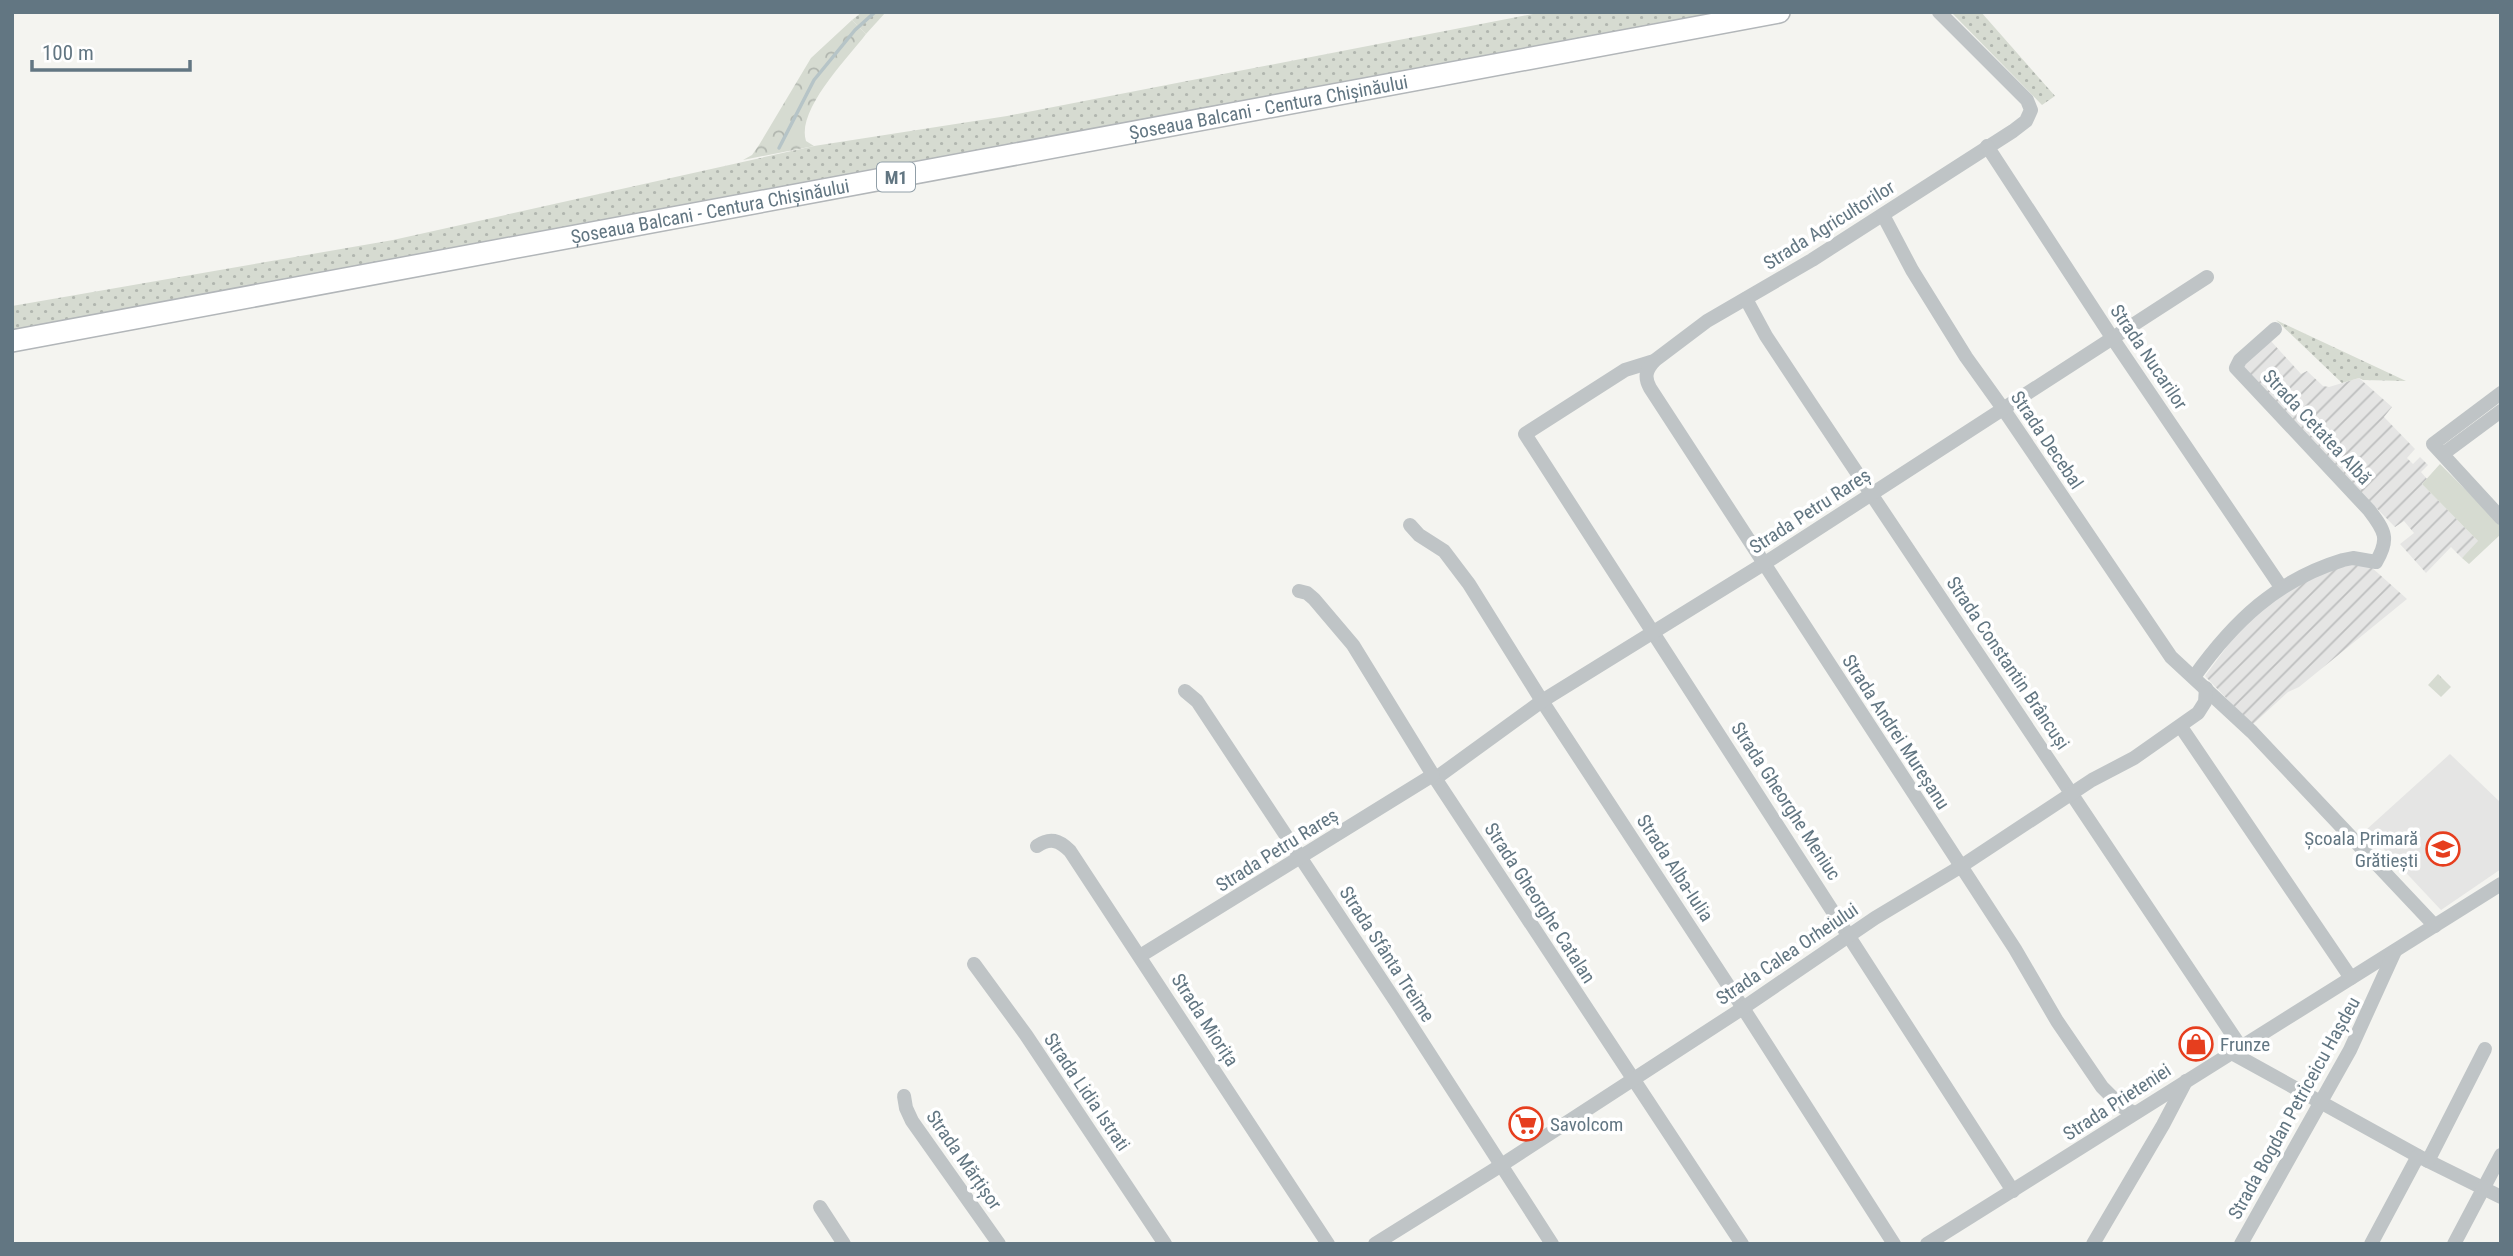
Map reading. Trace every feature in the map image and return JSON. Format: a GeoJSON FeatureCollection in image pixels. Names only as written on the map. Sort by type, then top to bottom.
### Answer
{"type":"FeatureCollection","features":[{"type":"Feature","properties":{"kind":"highway","name":"Șoseaua Balcani - Centura Chișinăului"},"geometry":{"type":"LineString","coordinates":[[12,341],[1779,12]]}},
{"type":"Feature","properties":{"kind":"street","name":"Strada Agricultorilor"},"geometry":{"type":"LineString","coordinates":[[1525,433],[1625,370],[1654,360],[1707,321],[1884,215],[2026,121],[2031,110],[2027,100],[1939,12]]}},
{"type":"Feature","properties":{"kind":"street","name":"Strada Nucarilor"},"geometry":{"type":"LineString","coordinates":[[1987,146],[2113,340],[2281,587]]}},
{"type":"Feature","properties":{"kind":"street","name":"Strada Decebal"},"geometry":{"type":"LineString","coordinates":[[1884,215],[1900,248],[1950,333],[2138,611],[2171,657],[2194,677]]}},
{"type":"Feature","properties":{"kind":"street","name":"Strada Petru Rareș"},"geometry":{"type":"LineString","coordinates":[[1140,956],[1300,859],[1384,804],[1435,776],[1542,701],[1765,563],[2207,277]]}},
{"type":"Feature","properties":{"kind":"street","name":"Strada Constantin Brâncuși"},"geometry":{"type":"LineString","coordinates":[[1746,299],[1766,336],[2073,794],[2235,1049]]}},
{"type":"Feature","properties":{"kind":"street","name":"Strada Cetatea Albă"},"geometry":{"type":"LineString","coordinates":[[2275,328],[2240,360],[2236,368],[2381,525],[2385,536],[2384,549],[2376,562],[2365,559],[2343,560],[2281,587]]}},
{"type":"Feature","properties":{"kind":"street","name":"Strada Andrei Mureșanu"},"geometry":{"type":"LineString","coordinates":[[1654,360],[1646,373],[1646,381],[2015,950],[2057,1021],[2102,1087],[2122,1107],[2135,1113]]}},
{"type":"Feature","properties":{"kind":"street"},"geometry":{"type":"LineString","coordinates":[[2438,449],[2501,393]]}},
{"type":"Feature","properties":{"kind":"street"},"geometry":{"type":"LineString","coordinates":[[2438,449],[2501,411]]}},
{"type":"Feature","properties":{"kind":"street","name":"Strada Gheorghe Meniuc"},"geometry":{"type":"LineString","coordinates":[[1525,433],[2013,1191]]}},
{"type":"Feature","properties":{"kind":"street"},"geometry":{"type":"LineString","coordinates":[[2438,449],[2501,518]]}},
{"type":"Feature","properties":{"kind":"street","name":"Strada Alba-Iulia"},"geometry":{"type":"LineString","coordinates":[[1410,526],[1427,542],[1444,551],[1469,584],[1894,1244]]}},
{"type":"Feature","properties":{"kind":"street"},"geometry":{"type":"LineString","coordinates":[[2281,587],[2247,615],[2221,642],[2194,677],[2290,772],[2435,926]]}},
{"type":"Feature","properties":{"kind":"street","name":"Strada Gheorghe Catalan"},"geometry":{"type":"LineString","coordinates":[[1299,591],[1314,598],[1353,645],[1435,776],[1742,1244]]}},
{"type":"Feature","properties":{"kind":"street","name":"Strada Calea Orheiului"},"geometry":{"type":"LineString","coordinates":[[1374,1244],[1500,1166],[1849,936],[2099,776],[2134,758],[2181,727],[2198,713],[2205,702],[2206,688]]}},
{"type":"Feature","properties":{"kind":"street","name":"Strada Sfânta Treime"},"geometry":{"type":"LineString","coordinates":[[1185,691],[1197,701],[1552,1244]]}},
{"type":"Feature","properties":{"kind":"street"},"geometry":{"type":"LineString","coordinates":[[2181,727],[2351,978]]}},
{"type":"Feature","properties":{"kind":"street","name":"Strada Miorița"},"geometry":{"type":"LineString","coordinates":[[1037,846],[1049,840],[1058,841],[1070,851],[1328,1244]]}},
{"type":"Feature","properties":{"kind":"street","name":"Strada Prieteniei"},"geometry":{"type":"LineString","coordinates":[[1927,1244],[2186,1079],[2501,884]]}},
{"type":"Feature","properties":{"kind":"street","name":"Strada Bogdan Petriceicu Hașdeu"},"geometry":{"type":"LineString","coordinates":[[2241,1244],[2374,1003],[2395,951]]}},
{"type":"Feature","properties":{"kind":"street","name":"Strada Lidia Istrati"},"geometry":{"type":"LineString","coordinates":[[974,964],[1026,1035],[1165,1244]]}},
{"type":"Feature","properties":{"kind":"street"},"geometry":{"type":"LineString","coordinates":[[2235,1049],[2321,1102],[2501,1197]]}},
{"type":"Feature","properties":{"kind":"street"},"geometry":{"type":"LineString","coordinates":[[2371,1244],[2485,1049]]}},
{"type":"Feature","properties":{"kind":"street"},"geometry":{"type":"LineString","coordinates":[[2093,1244],[2163,1125],[2186,1079]]}},
{"type":"Feature","properties":{"kind":"street","name":"Strada Mărțișor"},"geometry":{"type":"LineString","coordinates":[[904,1096],[912,1121],[999,1244]]}},
{"type":"Feature","properties":{"kind":"street"},"geometry":{"type":"LineString","coordinates":[[2454,1244],[2501,1155]]}},
{"type":"Feature","properties":{"kind":"street"},"geometry":{"type":"LineString","coordinates":[[820,1207],[844,1244]]}},
{"type":"Feature","properties":{"kind":"shaded area"},"geometry":{"type":"Polygon","coordinates":[[[2269,339],[2301,374],[2307,371],[2323,386],[2329,387],[2359,378],[2392,407],[2384,417],[2415,449],[2407,458],[2413,464],[2420,457],[2428,465],[2421,472],[2427,479],[2422,484],[2479,542],[2462,558],[2451,547],[2426,573],[2400,544],[2414,533],[2404,521],[2395,527],[2240,366],[2269,339]]]}},
{"type":"Feature","properties":{"kind":"shaded area"},"geometry":{"type":"Polygon","coordinates":[[[2342,564],[2370,566],[2407,599],[2299,687],[2288,692],[2252,725],[2205,676],[2237,633],[2282,593],[2342,564]]]}},
{"type":"Feature","properties":{"kind":"shaded area","name":"Școala Primară Grătiești"},"geometry":{"type":"Polygon","coordinates":[[[2450,754],[2501,803],[2501,869],[2441,910],[2366,830],[2450,754]]]}},
{"type":"Feature","properties":{"kind":"green space"},"geometry":{"type":"Polygon","coordinates":[[[862,12],[886,12],[866,34],[852,20],[862,12]]]}},
{"type":"Feature","properties":{"kind":"green space"},"geometry":{"type":"Polygon","coordinates":[[[1543,12],[1751,12],[12,336],[12,306],[393,240],[814,146],[1007,116],[1543,12]]]}},
{"type":"Feature","properties":{"kind":"green space"},"geometry":{"type":"Polygon","coordinates":[[[1951,12],[1981,12],[2055,96],[2042,105],[1951,12]]]}},
{"type":"Feature","properties":{"kind":"green space"},"geometry":{"type":"Polygon","coordinates":[[[852,20],[866,34],[825,85],[809,115],[805,128],[806,141],[814,146],[743,160],[752,155],[759,145],[811,58],[852,20]]]}},
{"type":"Feature","properties":{"kind":"green space"},"geometry":{"type":"Polygon","coordinates":[[[2276,320],[2406,381],[2359,378],[2342,383],[2276,320]]]}},
{"type":"Feature","properties":{"kind":"green space"},"geometry":{"type":"Polygon","coordinates":[[[2440,464],[2501,525],[2501,534],[2469,564],[2462,558],[2478,541],[2422,484],[2440,464]]]}},
{"type":"Feature","properties":{"kind":"green space"},"geometry":{"type":"Polygon","coordinates":[[[2438,674],[2451,687],[2441,697],[2428,685],[2438,674]]]}},
{"type":"Feature","properties":{"kind":"waterway"},"geometry":{"type":"LineString","coordinates":[[779,148],[814,80],[855,30],[875,12]]}},
{"type":"Feature","properties":{"kind":"place","name":"Școala Primară Grătiești"},"geometry":{"type":"Point","coordinates":[2443,849]}},
{"type":"Feature","properties":{"kind":"place","name":"Frunze"},"geometry":{"type":"Point","coordinates":[2196,1044]}},
{"type":"Feature","properties":{"kind":"place","name":"Savolcom"},"geometry":{"type":"Point","coordinates":[1526,1124]}}]}
